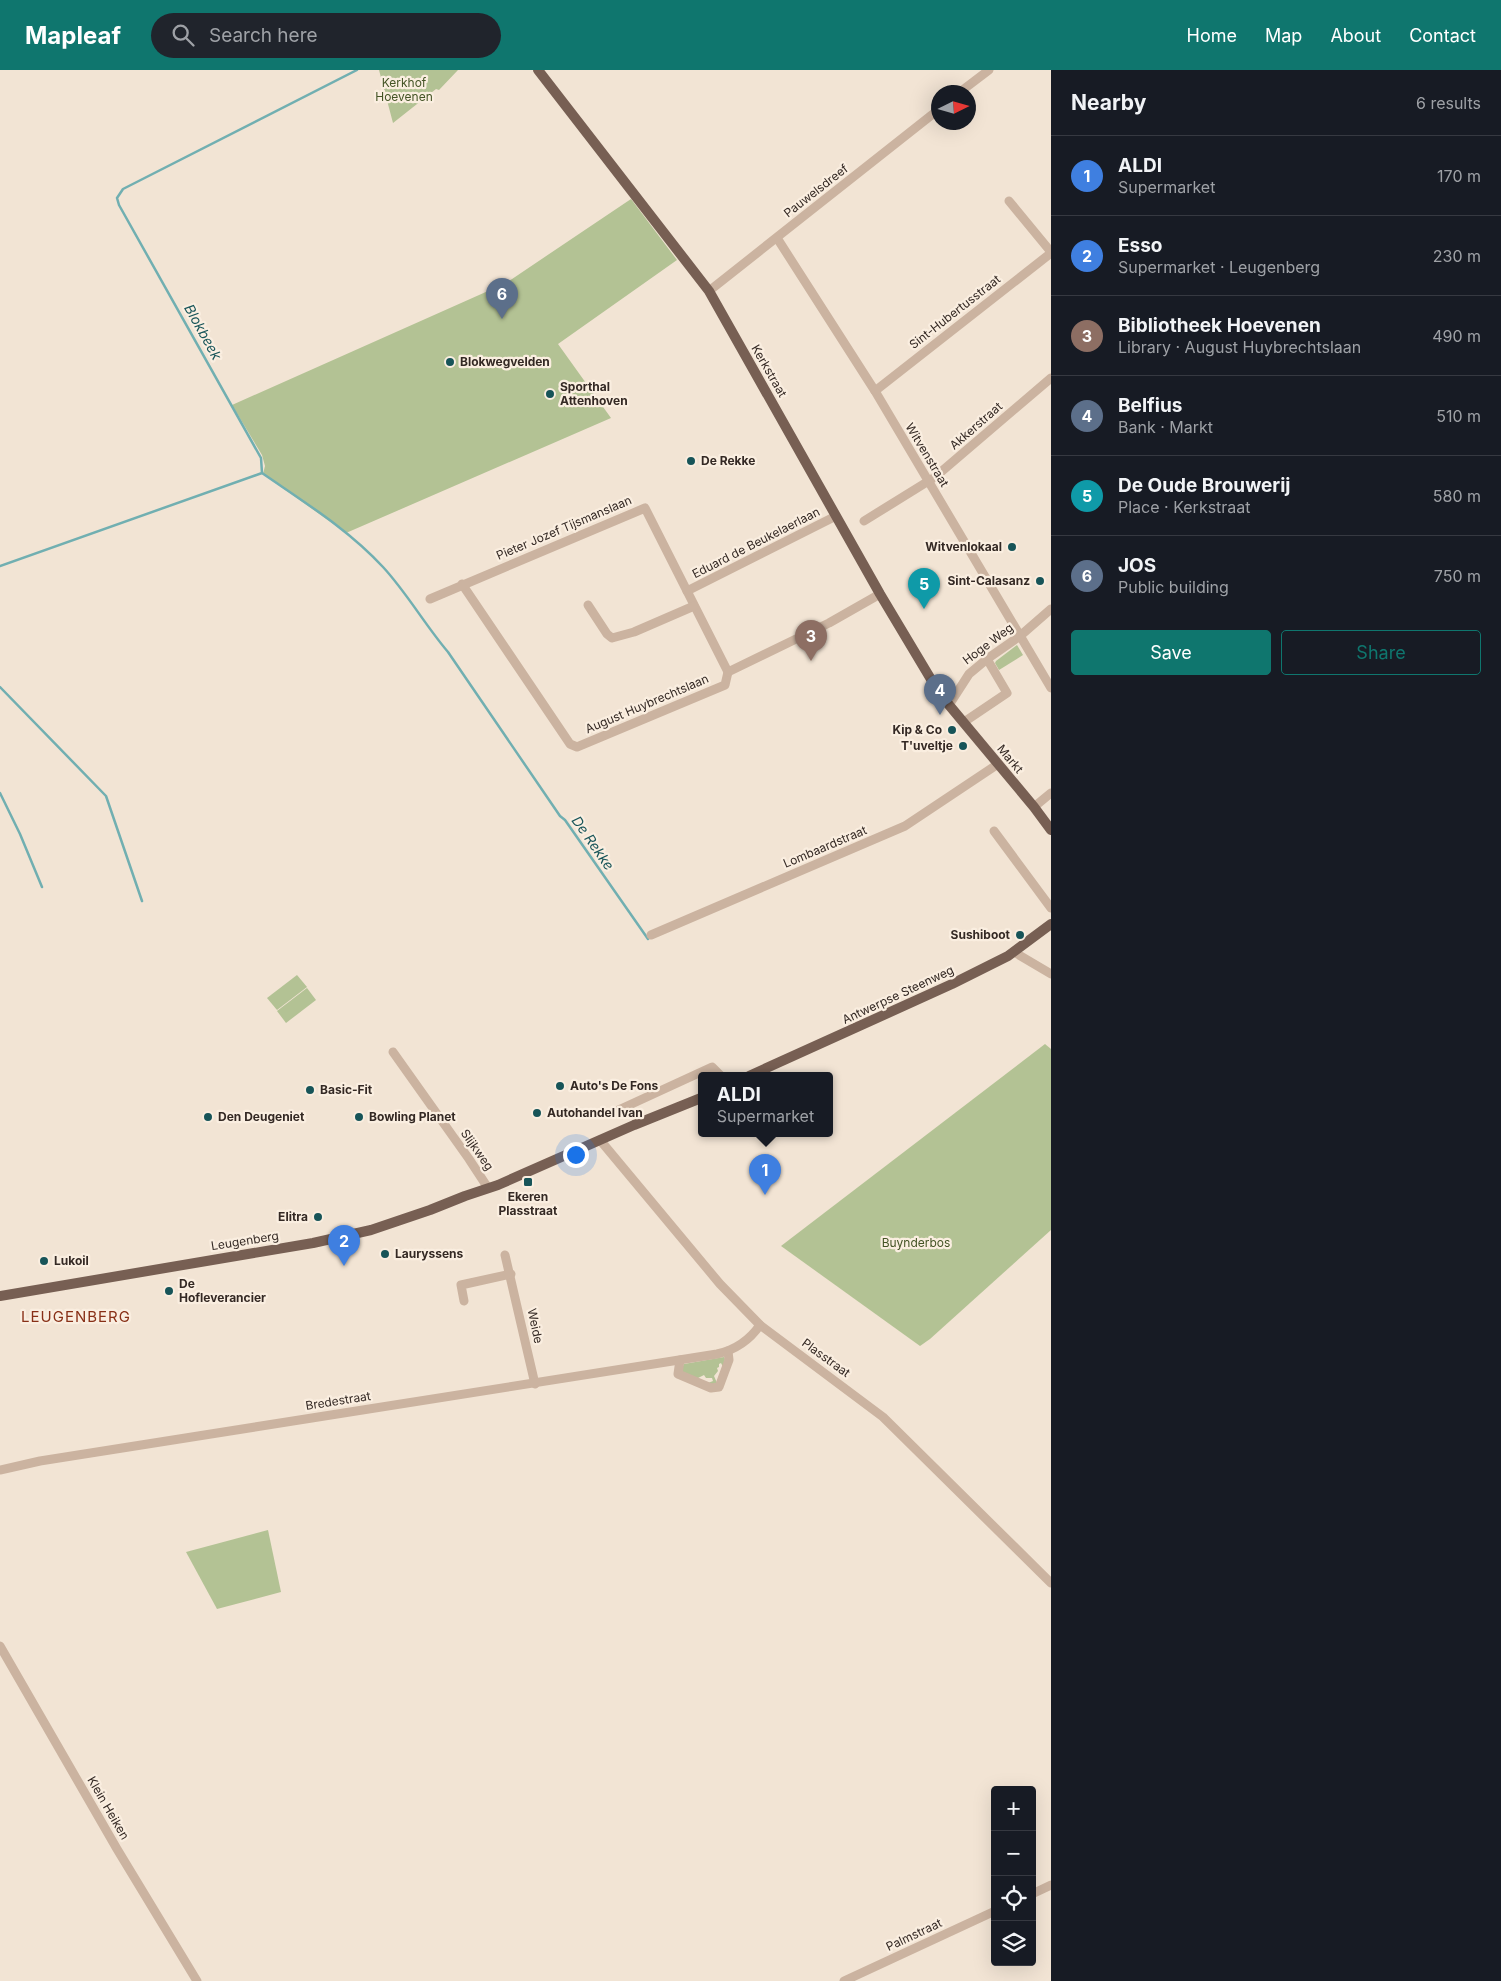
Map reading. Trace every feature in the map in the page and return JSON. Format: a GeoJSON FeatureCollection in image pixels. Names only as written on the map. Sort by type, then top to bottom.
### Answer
{"type":"FeatureCollection","features":[{"type":"Feature","properties":{"kind":"main road","name":"Kerkstraat"},"geometry":{"type":"LineString","coordinates":[[538,70],[710,291],[880,594],[935,686],[949,705]]}},
{"type":"Feature","properties":{"kind":"main road","name":"Markt"},"geometry":{"type":"LineString","coordinates":[[949,705],[1051,830]]}},
{"type":"Feature","properties":{"kind":"main road","name":"Antwerpse Steenweg"},"geometry":{"type":"LineString","coordinates":[[757,1072],[952,984],[1014,952],[1051,924]]}},
{"type":"Feature","properties":{"kind":"main road"},"geometry":{"type":"LineString","coordinates":[[600,1140],[698,1099]]}},
{"type":"Feature","properties":{"kind":"main road","name":"Leugenberg"},"geometry":{"type":"LineString","coordinates":[[0,1296],[351,1235],[423,1213],[548,1164],[600,1140]]}},
{"type":"Feature","properties":{"kind":"street"},"geometry":{"type":"LineString","coordinates":[[969,85],[989,70]]}},
{"type":"Feature","properties":{"kind":"street","name":"Pauwelsdreef"},"geometry":{"type":"LineString","coordinates":[[710,291],[931,116]]}},
{"type":"Feature","properties":{"kind":"street"},"geometry":{"type":"LineString","coordinates":[[1009,201],[1051,252]]}},
{"type":"Feature","properties":{"kind":"street","name":"Witvenstraat"},"geometry":{"type":"LineString","coordinates":[[777,238],[875,391],[1051,688]]}},
{"type":"Feature","properties":{"kind":"street","name":"Sint-Hubertusstraat"},"geometry":{"type":"LineString","coordinates":[[875,391],[1051,252]]}},
{"type":"Feature","properties":{"kind":"street","name":"Akkerstraat"},"geometry":{"type":"LineString","coordinates":[[864,522],[929,482],[1051,378]]}},
{"type":"Feature","properties":{"kind":"street","name":"Pieter Jozef Tijsmanslaan"},"geometry":{"type":"LineString","coordinates":[[430,598],[645,508],[728,672]]}},
{"type":"Feature","properties":{"kind":"street","name":"Eduard de Beukelaerlaan"},"geometry":{"type":"LineString","coordinates":[[687,591],[836,516]]}},
{"type":"Feature","properties":{"kind":"street","name":"August Huybrechtslaan"},"geometry":{"type":"LineString","coordinates":[[462,584],[570,744],[577,747],[725,685],[728,672],[829,623],[880,594]]}},
{"type":"Feature","properties":{"kind":"street"},"geometry":{"type":"LineString","coordinates":[[588,605],[607,634],[612,638],[634,632],[694,606]]}},
{"type":"Feature","properties":{"kind":"street","name":"Hoge Weg"},"geometry":{"type":"LineString","coordinates":[[949,705],[969,674],[1020,636],[1051,609]]}},
{"type":"Feature","properties":{"kind":"street"},"geometry":{"type":"LineString","coordinates":[[964,722],[1007,693],[987,659]]}},
{"type":"Feature","properties":{"kind":"street","name":"Lombaardstraat"},"geometry":{"type":"LineString","coordinates":[[651,935],[905,826],[998,764]]}},
{"type":"Feature","properties":{"kind":"street"},"geometry":{"type":"LineString","coordinates":[[1034,807],[1051,793]]}},
{"type":"Feature","properties":{"kind":"street"},"geometry":{"type":"LineString","coordinates":[[994,831],[1051,908]]}},
{"type":"Feature","properties":{"kind":"street"},"geometry":{"type":"LineString","coordinates":[[1014,952],[1051,974]]}},
{"type":"Feature","properties":{"kind":"street","name":"Slijkweg"},"geometry":{"type":"LineString","coordinates":[[393,1052],[488,1188]]}},
{"type":"Feature","properties":{"kind":"street"},"geometry":{"type":"LineString","coordinates":[[701,1072],[712,1067],[717,1072]]}},
{"type":"Feature","properties":{"kind":"street"},"geometry":{"type":"LineString","coordinates":[[612,1114],[615,1110],[698,1073]]}},
{"type":"Feature","properties":{"kind":"street","name":"Plasstraat"},"geometry":{"type":"LineString","coordinates":[[600,1140],[720,1284],[760,1326],[884,1418],[1051,1583]]}},
{"type":"Feature","properties":{"kind":"street","name":"Weide"},"geometry":{"type":"LineString","coordinates":[[505,1255],[511,1274],[535,1384]]}},
{"type":"Feature","properties":{"kind":"street"},"geometry":{"type":"LineString","coordinates":[[464,1301],[460,1285],[511,1274]]}},
{"type":"Feature","properties":{"kind":"street","name":"Bredestraat"},"geometry":{"type":"LineString","coordinates":[[0,1470],[59,1458],[728,1352],[754,1334],[760,1326]]}},
{"type":"Feature","properties":{"kind":"street"},"geometry":{"type":"LineString","coordinates":[[680,1360],[678,1374],[711,1388],[719,1387],[729,1360],[728,1352]]}},
{"type":"Feature","properties":{"kind":"street","name":"Klein Heiken"},"geometry":{"type":"LineString","coordinates":[[0,1646],[117,1849],[196,1981]]}},
{"type":"Feature","properties":{"kind":"street"},"geometry":{"type":"LineString","coordinates":[[1036,1892],[1051,1886]]}},
{"type":"Feature","properties":{"kind":"street","name":"Palmstraat"},"geometry":{"type":"LineString","coordinates":[[844,1981],[991,1913]]}},
{"type":"Feature","properties":{"kind":"green space","name":"Kerkhof Hoevenen"},"geometry":{"type":"Polygon","coordinates":[[[379,70],[458,70],[439,90],[436,89],[393,123],[379,70]]]}},
{"type":"Feature","properties":{"kind":"green space","name":"Blokwegvelden"},"geometry":{"type":"Polygon","coordinates":[[[631,199],[677,260],[558,344],[611,418],[346,533],[263,474],[265,466],[262,455],[232,405],[506,283],[631,199]]]}},
{"type":"Feature","properties":{"kind":"green space"},"geometry":{"type":"Polygon","coordinates":[[[1017,645],[1023,655],[999,670],[995,663],[996,661],[1017,645]]]}},
{"type":"Feature","properties":{"kind":"green space"},"geometry":{"type":"Polygon","coordinates":[[[297,975],[307,987],[277,1010],[267,998],[297,975]]]}},
{"type":"Feature","properties":{"kind":"green space"},"geometry":{"type":"Polygon","coordinates":[[[307,988],[316,1000],[286,1023],[277,1011],[307,988]]]}},
{"type":"Feature","properties":{"kind":"green space","name":"Buynderbos"},"geometry":{"type":"Polygon","coordinates":[[[1045,1044],[1051,1049],[1051,1230],[930,1339],[920,1346],[781,1246],[1045,1044]]]}},
{"type":"Feature","properties":{"kind":"green space"},"geometry":{"type":"Polygon","coordinates":[[[724,1357],[723,1367],[721,1363],[719,1364],[718,1371],[714,1376],[717,1383],[712,1385],[708,1383],[713,1381],[712,1378],[706,1378],[704,1375],[696,1379],[684,1374],[681,1370],[684,1364],[724,1357]]]}},
{"type":"Feature","properties":{"kind":"green space"},"geometry":{"type":"Polygon","coordinates":[[[268,1530],[281,1592],[217,1609],[186,1552],[268,1530]]]}},
{"type":"Feature","properties":{"kind":"waterway","name":"Blokbeek"},"geometry":{"type":"LineString","coordinates":[[0,566],[262,473],[261,458],[119,205],[117,198],[123,189],[357,70]]}},
{"type":"Feature","properties":{"kind":"waterway","name":"De Rekke"},"geometry":{"type":"LineString","coordinates":[[262,473],[310,505],[340,528],[369,553],[392,577],[448,652],[560,816],[565,820],[648,939]]}},
{"type":"Feature","properties":{"kind":"waterway"},"geometry":{"type":"LineString","coordinates":[[0,687],[106,796],[142,901]]}},
{"type":"Feature","properties":{"kind":"waterway"},"geometry":{"type":"LineString","coordinates":[[0,793],[20,834],[42,887]]}},
{"type":"Feature","properties":{"kind":"place","name":"JOS"},"geometry":{"type":"Point","coordinates":[502,319]}},
{"type":"Feature","properties":{"kind":"place","name":"Blokwegvelden"},"geometry":{"type":"Point","coordinates":[450,362]}},
{"type":"Feature","properties":{"kind":"place","name":"Sporthal Attenhoven"},"geometry":{"type":"Point","coordinates":[550,394]}},
{"type":"Feature","properties":{"kind":"place","name":"De Rekke"},"geometry":{"type":"Point","coordinates":[691,461]}},
{"type":"Feature","properties":{"kind":"place","name":"Witvenlokaal"},"geometry":{"type":"Point","coordinates":[1012,547]}},
{"type":"Feature","properties":{"kind":"place","name":"Sint-Calasanz"},"geometry":{"type":"Point","coordinates":[1040,581]}},
{"type":"Feature","properties":{"kind":"place","name":"De Oude Brouwerij"},"geometry":{"type":"Point","coordinates":[924,609]}},
{"type":"Feature","properties":{"kind":"place","name":"Bibliotheek Hoevenen"},"geometry":{"type":"Point","coordinates":[811,661]}},
{"type":"Feature","properties":{"kind":"place","name":"Belfius"},"geometry":{"type":"Point","coordinates":[940,715]}},
{"type":"Feature","properties":{"kind":"place","name":"Kip & Co"},"geometry":{"type":"Point","coordinates":[952,730]}},
{"type":"Feature","properties":{"kind":"place","name":"T'uveltje"},"geometry":{"type":"Point","coordinates":[963,746]}},
{"type":"Feature","properties":{"kind":"place","name":"Sushiboot"},"geometry":{"type":"Point","coordinates":[1020,935]}},
{"type":"Feature","properties":{"kind":"place","name":"Auto's De Fons"},"geometry":{"type":"Point","coordinates":[560,1086]}},
{"type":"Feature","properties":{"kind":"place","name":"Basic-Fit"},"geometry":{"type":"Point","coordinates":[310,1090]}},
{"type":"Feature","properties":{"kind":"place","name":"Autohandel Ivan"},"geometry":{"type":"Point","coordinates":[537,1113]}},
{"type":"Feature","properties":{"kind":"place","name":"Den Deugeniet"},"geometry":{"type":"Point","coordinates":[208,1117]}},
{"type":"Feature","properties":{"kind":"place","name":"Bowling Planet"},"geometry":{"type":"Point","coordinates":[359,1117]}},
{"type":"Feature","properties":{"kind":"place","name":"Ekeren Plasstraat"},"geometry":{"type":"Point","coordinates":[528,1182]}},
{"type":"Feature","properties":{"kind":"place","name":"ALDI"},"geometry":{"type":"Point","coordinates":[765,1195]}},
{"type":"Feature","properties":{"kind":"place","name":"Elitra"},"geometry":{"type":"Point","coordinates":[318,1217]}},
{"type":"Feature","properties":{"kind":"place","name":"Lauryssens"},"geometry":{"type":"Point","coordinates":[385,1254]}},
{"type":"Feature","properties":{"kind":"place","name":"Lukoil"},"geometry":{"type":"Point","coordinates":[44,1261]}},
{"type":"Feature","properties":{"kind":"place","name":"Esso"},"geometry":{"type":"Point","coordinates":[344,1266]}},
{"type":"Feature","properties":{"kind":"place","name":"De Hofleverancier"},"geometry":{"type":"Point","coordinates":[169,1291]}},
{"type":"Feature","properties":{"kind":"district","name":"LEUGENBERG"},"geometry":{"type":"Point","coordinates":[76,1317]}}]}
